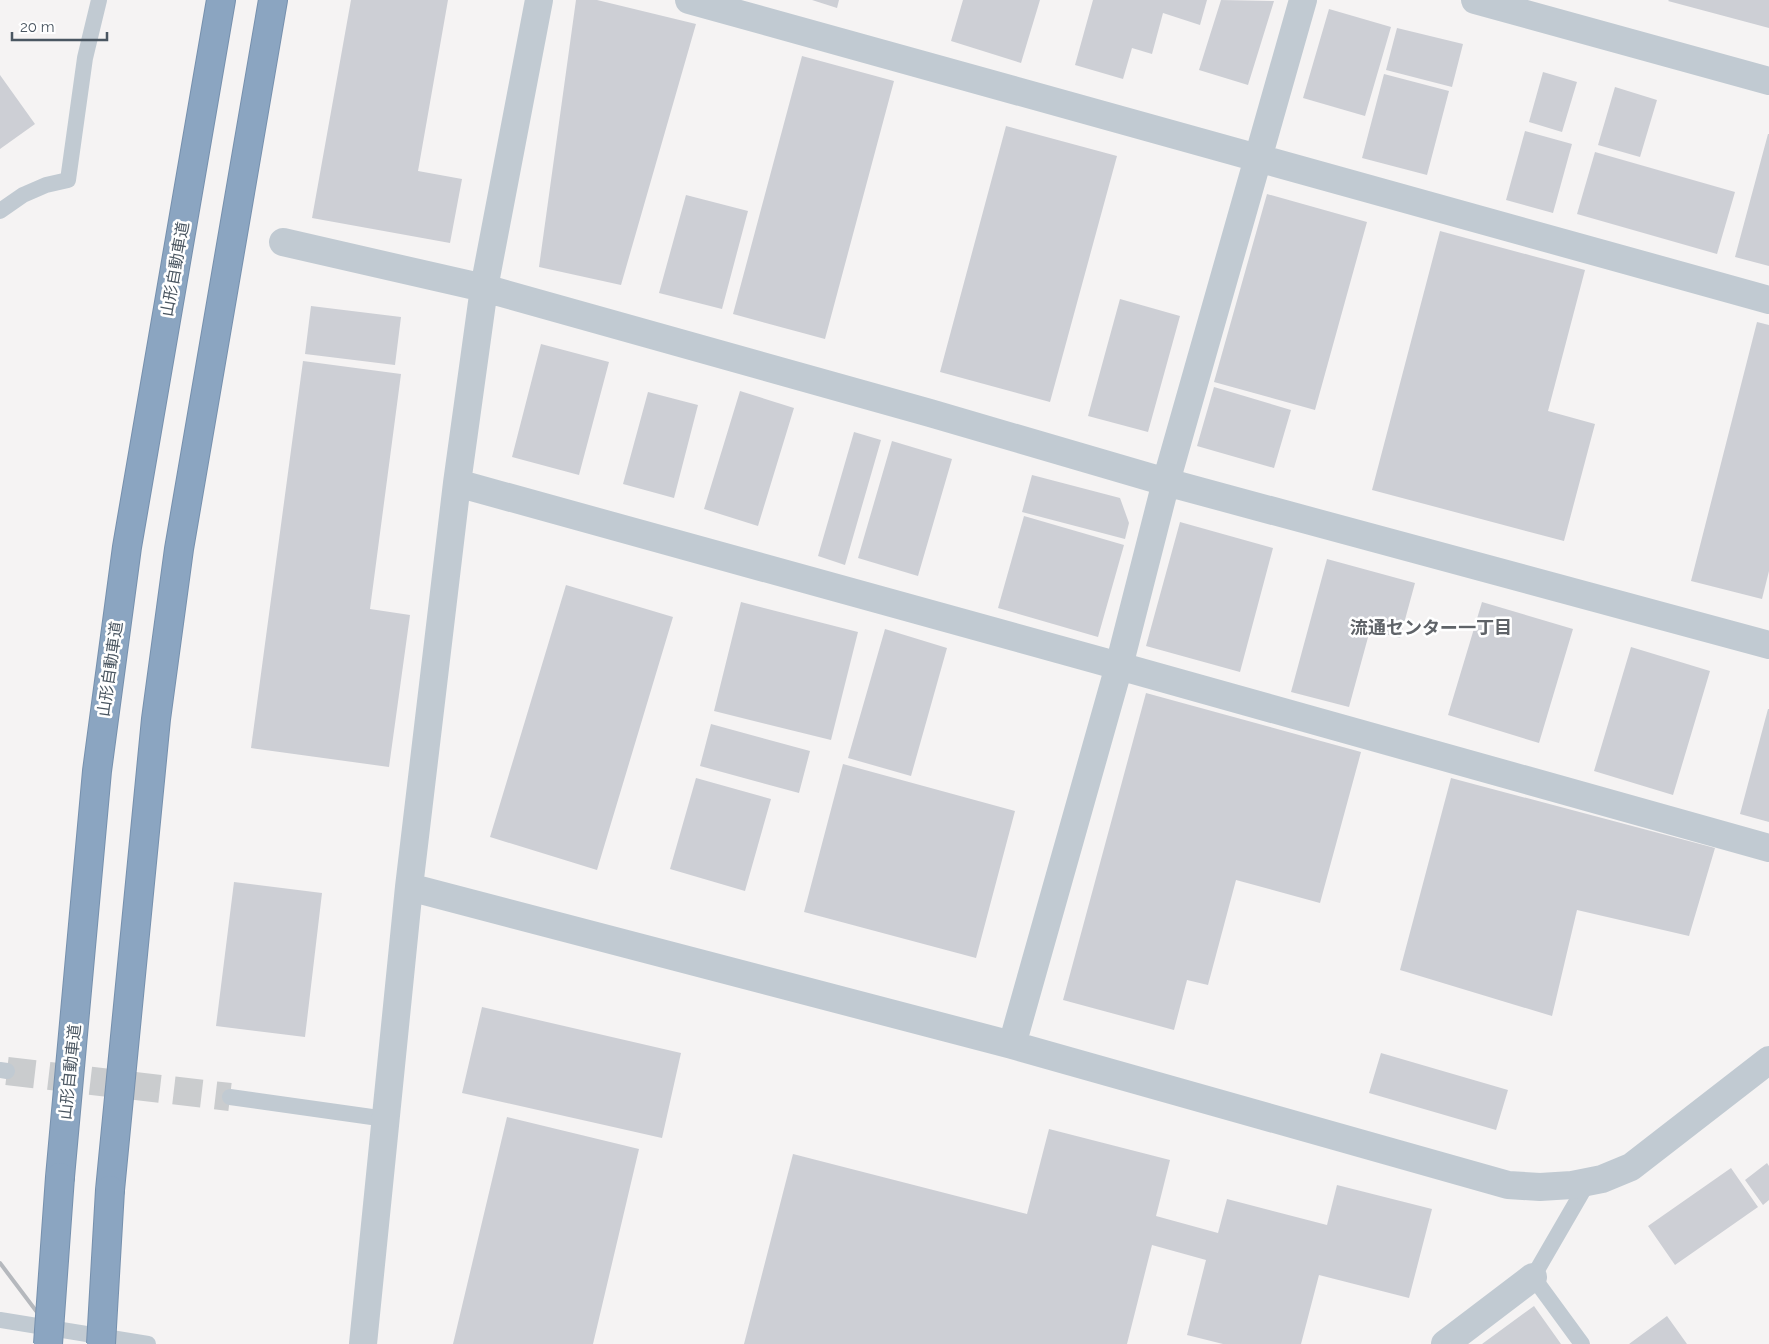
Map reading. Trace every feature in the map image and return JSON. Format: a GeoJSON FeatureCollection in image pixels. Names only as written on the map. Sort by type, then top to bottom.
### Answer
{"type":"FeatureCollection","features":[{"type":"Feature","properties":{"kind":"highway","name":"山形自動車道"},"geometry":{"type":"LineString","coordinates":[[48,1344],[60,1177],[96,771],[127,547],[222,0]]}},
{"type":"Feature","properties":{"kind":"highway"},"geometry":{"type":"LineString","coordinates":[[101,1344],[110,1190],[156,719],[179,549],[273,0]]}},
{"type":"Feature","properties":{"kind":"street"},"geometry":{"type":"LineString","coordinates":[[363,1344],[409,887],[457,484],[484,288],[539,0]]}},
{"type":"Feature","properties":{"kind":"street"},"geometry":{"type":"LineString","coordinates":[[689,0],[1769,300]]}},
{"type":"Feature","properties":{"kind":"street"},"geometry":{"type":"LineString","coordinates":[[1012,1045],[1119,666],[1166,482],[1303,0]]}},
{"type":"Feature","properties":{"kind":"street"},"geometry":{"type":"LineString","coordinates":[[1475,0],[1769,81]]}},
{"type":"Feature","properties":{"kind":"street"},"geometry":{"type":"LineString","coordinates":[[283,242],[484,288],[930,413],[1166,482],[1769,645]]}},
{"type":"Feature","properties":{"kind":"street"},"geometry":{"type":"LineString","coordinates":[[457,484],[1119,666],[1769,848]]}},
{"type":"Feature","properties":{"kind":"street"},"geometry":{"type":"LineString","coordinates":[[409,887],[1012,1045],[1508,1185],[1540,1187],[1572,1185],[1602,1180],[1631,1167],[1769,1060]]}},
{"type":"Feature","properties":{"kind":"street"},"geometry":{"type":"LineString","coordinates":[[1445,1344],[1533,1276]]}},
{"type":"Feature","properties":{"kind":"lane"},"geometry":{"type":"LineString","coordinates":[[0,211],[22,195],[46,185],[68,180],[85,58],[98,0]]}},
{"type":"Feature","properties":{"kind":"lane"},"geometry":{"type":"LineString","coordinates":[[230,1098],[386,1119]]}},
{"type":"Feature","properties":{"kind":"lane"},"geometry":{"type":"LineString","coordinates":[[1582,1344],[1533,1276],[1588,1182]]}},
{"type":"Feature","properties":{"kind":"lane"},"geometry":{"type":"LineString","coordinates":[[0,1320],[148,1344]]}},
{"type":"Feature","properties":{"kind":"building"},"geometry":{"type":"Polygon","coordinates":[[[351,0],[448,0],[418,171],[462,179],[450,243],[312,218],[351,0]]]}},
{"type":"Feature","properties":{"kind":"building"},"geometry":{"type":"Polygon","coordinates":[[[576,0],[597,0],[696,24],[621,285],[539,267],[576,0]]]}},
{"type":"Feature","properties":{"kind":"building"},"geometry":{"type":"Polygon","coordinates":[[[812,0],[839,0],[837,8],[812,0]]]}},
{"type":"Feature","properties":{"kind":"building"},"geometry":{"type":"Polygon","coordinates":[[[963,0],[1040,0],[1021,63],[951,41],[963,0]]]}},
{"type":"Feature","properties":{"kind":"building"},"geometry":{"type":"Polygon","coordinates":[[[1093,0],[1207,0],[1200,25],[1163,13],[1152,54],[1132,48],[1123,79],[1075,65],[1093,0]]]}},
{"type":"Feature","properties":{"kind":"building"},"geometry":{"type":"Polygon","coordinates":[[[1221,0],[1274,1],[1248,85],[1199,70],[1221,0]]]}},
{"type":"Feature","properties":{"kind":"building"},"geometry":{"type":"Polygon","coordinates":[[[1769,0],[1769,28],[1668,1],[1769,0]]]}},
{"type":"Feature","properties":{"kind":"building"},"geometry":{"type":"Polygon","coordinates":[[[1329,9],[1391,27],[1365,116],[1303,98],[1329,9]]]}},
{"type":"Feature","properties":{"kind":"building"},"geometry":{"type":"Polygon","coordinates":[[[1397,28],[1463,44],[1452,87],[1386,70],[1397,28]]]}},
{"type":"Feature","properties":{"kind":"building"},"geometry":{"type":"Polygon","coordinates":[[[802,56],[894,81],[825,339],[733,314],[802,56]]]}},
{"type":"Feature","properties":{"kind":"building"},"geometry":{"type":"Polygon","coordinates":[[[1543,72],[1577,82],[1562,132],[1529,122],[1543,72]]]}},
{"type":"Feature","properties":{"kind":"building"},"geometry":{"type":"Polygon","coordinates":[[[1384,74],[1449,91],[1427,175],[1362,158],[1384,74]]]}},
{"type":"Feature","properties":{"kind":"building"},"geometry":{"type":"Polygon","coordinates":[[[0,75],[35,124],[0,149],[0,75]]]}},
{"type":"Feature","properties":{"kind":"building"},"geometry":{"type":"Polygon","coordinates":[[[1615,87],[1657,100],[1640,157],[1598,145],[1615,87]]]}},
{"type":"Feature","properties":{"kind":"building"},"geometry":{"type":"Polygon","coordinates":[[[1006,126],[1117,156],[1050,402],[940,372],[1006,126]]]}},
{"type":"Feature","properties":{"kind":"building"},"geometry":{"type":"Polygon","coordinates":[[[1525,131],[1572,144],[1553,213],[1506,200],[1525,131]]]}},
{"type":"Feature","properties":{"kind":"building"},"geometry":{"type":"Polygon","coordinates":[[[1769,134],[1769,266],[1735,257],[1769,134]]]}},
{"type":"Feature","properties":{"kind":"building"},"geometry":{"type":"Polygon","coordinates":[[[1595,152],[1735,192],[1717,254],[1577,214],[1595,152]]]}},
{"type":"Feature","properties":{"kind":"building"},"geometry":{"type":"Polygon","coordinates":[[[1267,194],[1367,222],[1315,410],[1214,382],[1267,194]]]}},
{"type":"Feature","properties":{"kind":"building"},"geometry":{"type":"Polygon","coordinates":[[[686,195],[748,211],[722,309],[659,293],[686,195]]]}},
{"type":"Feature","properties":{"kind":"building"},"geometry":{"type":"Polygon","coordinates":[[[1440,231],[1585,270],[1548,411],[1595,424],[1564,541],[1372,490],[1440,231]]]}},
{"type":"Feature","properties":{"kind":"building"},"geometry":{"type":"Polygon","coordinates":[[[1120,299],[1180,316],[1148,432],[1088,416],[1120,299]]]}},
{"type":"Feature","properties":{"kind":"building"},"geometry":{"type":"Polygon","coordinates":[[[311,306],[401,317],[395,365],[305,354],[311,306]]]}},
{"type":"Feature","properties":{"kind":"building"},"geometry":{"type":"Polygon","coordinates":[[[1757,322],[1769,325],[1769,571],[1762,599],[1691,581],[1757,322]]]}},
{"type":"Feature","properties":{"kind":"building"},"geometry":{"type":"Polygon","coordinates":[[[541,344],[609,362],[579,475],[512,457],[541,344]]]}},
{"type":"Feature","properties":{"kind":"building"},"geometry":{"type":"Polygon","coordinates":[[[303,361],[401,374],[370,609],[410,615],[389,767],[251,748],[303,361]]]}},
{"type":"Feature","properties":{"kind":"building"},"geometry":{"type":"Polygon","coordinates":[[[1214,387],[1291,410],[1274,468],[1197,446],[1214,387]]]}},
{"type":"Feature","properties":{"kind":"building"},"geometry":{"type":"Polygon","coordinates":[[[740,391],[794,408],[758,526],[704,509],[740,391]]]}},
{"type":"Feature","properties":{"kind":"building"},"geometry":{"type":"Polygon","coordinates":[[[648,392],[698,405],[674,498],[623,484],[648,392]]]}},
{"type":"Feature","properties":{"kind":"building"},"geometry":{"type":"Polygon","coordinates":[[[854,432],[881,440],[845,565],[818,556],[854,432]]]}},
{"type":"Feature","properties":{"kind":"building"},"geometry":{"type":"Polygon","coordinates":[[[892,441],[952,459],[918,576],[858,558],[892,441]]]}},
{"type":"Feature","properties":{"kind":"building"},"geometry":{"type":"Polygon","coordinates":[[[1032,475],[1120,498],[1129,523],[1125,539],[1022,512],[1032,475]]]}},
{"type":"Feature","properties":{"kind":"building"},"geometry":{"type":"Polygon","coordinates":[[[1024,516],[1124,545],[1098,637],[998,608],[1024,516]]]}},
{"type":"Feature","properties":{"kind":"building"},"geometry":{"type":"Polygon","coordinates":[[[1180,522],[1273,548],[1240,672],[1146,646],[1180,522]]]}},
{"type":"Feature","properties":{"kind":"building"},"geometry":{"type":"Polygon","coordinates":[[[1327,559],[1415,583],[1400,638],[1370,630],[1349,707],[1291,692],[1327,559]]]}},
{"type":"Feature","properties":{"kind":"building"},"geometry":{"type":"Polygon","coordinates":[[[566,585],[673,617],[597,870],[490,837],[566,585]]]}},
{"type":"Feature","properties":{"kind":"building"},"geometry":{"type":"Polygon","coordinates":[[[741,602],[858,632],[831,740],[714,711],[741,602]]]}},
{"type":"Feature","properties":{"kind":"building"},"geometry":{"type":"Polygon","coordinates":[[[1482,602],[1573,629],[1539,743],[1448,715],[1482,602]]]}},
{"type":"Feature","properties":{"kind":"building"},"geometry":{"type":"Polygon","coordinates":[[[885,629],[947,648],[911,776],[848,758],[885,629]]]}},
{"type":"Feature","properties":{"kind":"building"},"geometry":{"type":"Polygon","coordinates":[[[1631,647],[1710,671],[1673,795],[1594,771],[1631,647]]]}},
{"type":"Feature","properties":{"kind":"building"},"geometry":{"type":"Polygon","coordinates":[[[1146,693],[1361,752],[1320,903],[1236,880],[1208,985],[1187,980],[1174,1030],[1063,1000],[1146,693]]]}},
{"type":"Feature","properties":{"kind":"building"},"geometry":{"type":"Polygon","coordinates":[[[1769,709],[1769,822],[1740,814],[1769,709]]]}},
{"type":"Feature","properties":{"kind":"building"},"geometry":{"type":"Polygon","coordinates":[[[711,724],[810,751],[799,793],[700,766],[711,724]]]}},
{"type":"Feature","properties":{"kind":"building"},"geometry":{"type":"Polygon","coordinates":[[[843,764],[1015,811],[976,958],[804,912],[843,764]]]}},
{"type":"Feature","properties":{"kind":"building"},"geometry":{"type":"Polygon","coordinates":[[[696,778],[771,799],[745,891],[670,869],[696,778]]]}},
{"type":"Feature","properties":{"kind":"building"},"geometry":{"type":"Polygon","coordinates":[[[1451,778],[1715,848],[1689,936],[1577,910],[1552,1016],[1400,970],[1451,778]]]}},
{"type":"Feature","properties":{"kind":"building"},"geometry":{"type":"Polygon","coordinates":[[[234,882],[322,893],[305,1037],[216,1026],[234,882]]]}},
{"type":"Feature","properties":{"kind":"building"},"geometry":{"type":"Polygon","coordinates":[[[482,1007],[681,1053],[662,1138],[462,1093],[482,1007]]]}},
{"type":"Feature","properties":{"kind":"building"},"geometry":{"type":"Polygon","coordinates":[[[1381,1053],[1508,1090],[1496,1130],[1369,1093],[1381,1053]]]}},
{"type":"Feature","properties":{"kind":"building"},"geometry":{"type":"Polygon","coordinates":[[[507,1117],[639,1149],[593,1344],[453,1344],[507,1117]]]}},
{"type":"Feature","properties":{"kind":"building"},"geometry":{"type":"Polygon","coordinates":[[[1049,1129],[1170,1160],[1156,1216],[1218,1233],[1227,1199],[1327,1225],[1337,1185],[1432,1209],[1409,1298],[1319,1275],[1301,1344],[1223,1344],[1187,1335],[1206,1260],[1152,1245],[1127,1344],[744,1344],[793,1154],[1027,1214],[1049,1129]]]}},
{"type":"Feature","properties":{"kind":"building"},"geometry":{"type":"Polygon","coordinates":[[[1767,1163],[1769,1166],[1769,1200],[1763,1205],[1745,1180],[1767,1163]]]}},
{"type":"Feature","properties":{"kind":"building"},"geometry":{"type":"Polygon","coordinates":[[[1731,1168],[1758,1207],[1675,1265],[1648,1226],[1731,1168]]]}},
{"type":"Feature","properties":{"kind":"building"},"geometry":{"type":"Polygon","coordinates":[[[1534,1306],[1561,1344],[1482,1344],[1534,1306]]]}},
{"type":"Feature","properties":{"kind":"building"},"geometry":{"type":"Polygon","coordinates":[[[1667,1316],[1687,1344],[1629,1344],[1667,1316]]]}},
{"type":"Feature","properties":{"kind":"tunnel"},"geometry":{"type":"LineString","coordinates":[[7,1071],[230,1097]]}},
{"type":"Feature","properties":{"kind":"railway"},"geometry":{"type":"LineString","coordinates":[[0,1263],[61,1344]]}},
{"type":"Feature","properties":{"kind":"district","name":"流通センター一丁目"},"geometry":{"type":"Point","coordinates":[1431,627]}}]}
